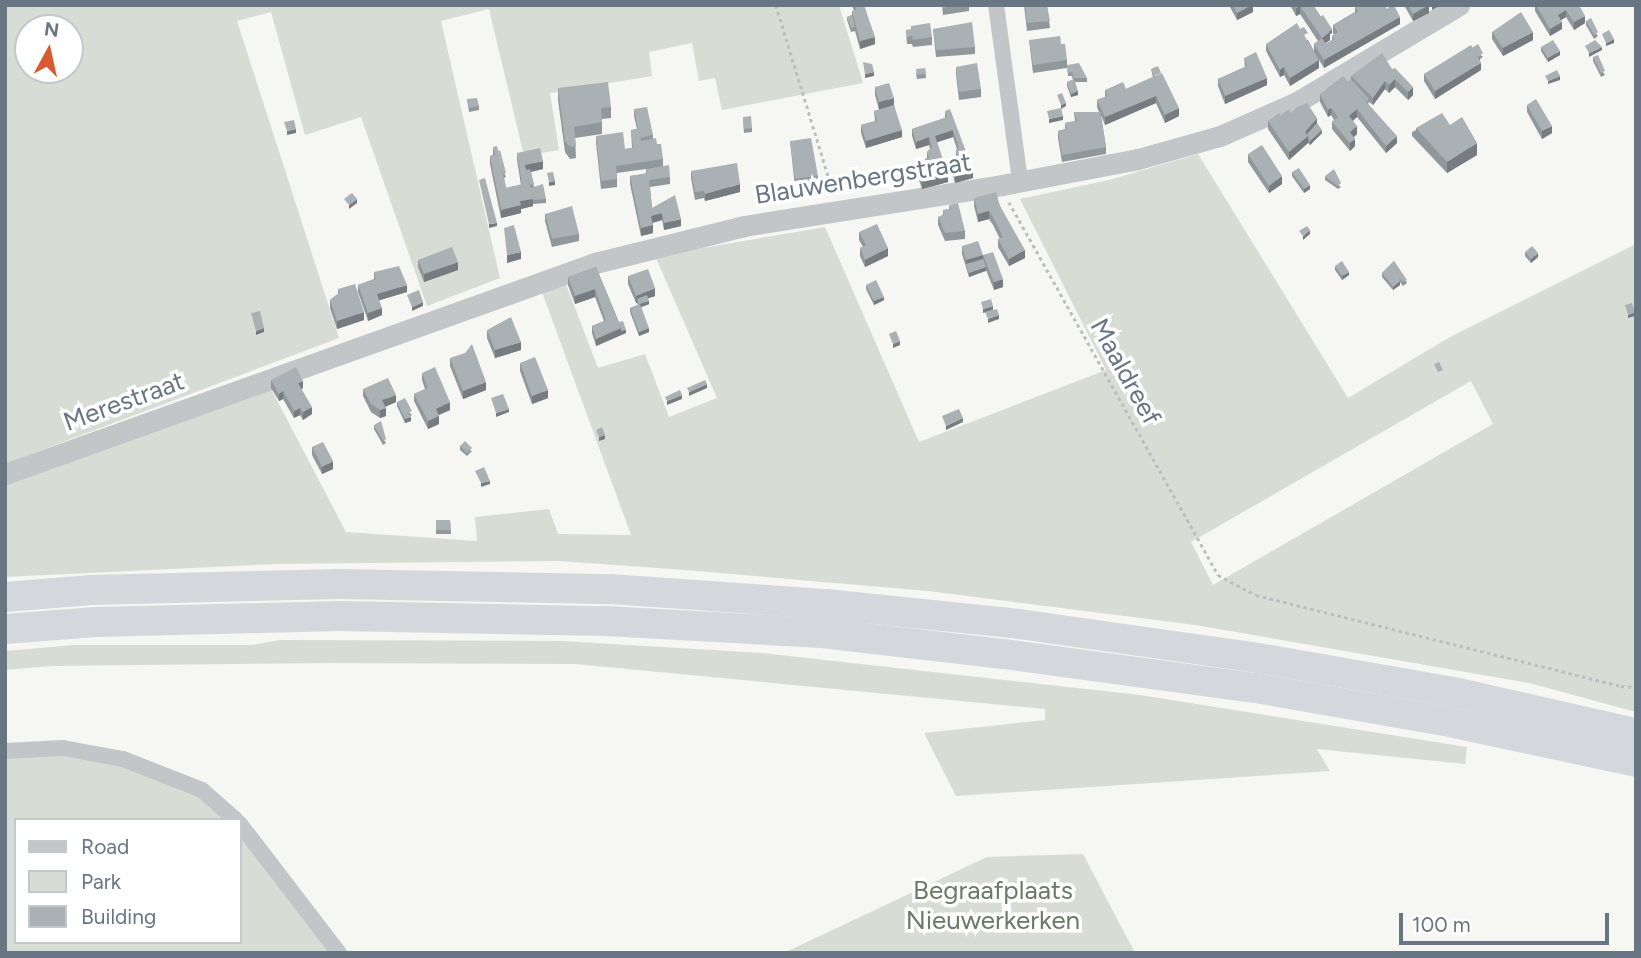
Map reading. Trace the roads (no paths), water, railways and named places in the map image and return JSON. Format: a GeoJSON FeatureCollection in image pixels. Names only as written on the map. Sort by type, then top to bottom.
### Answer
{"type":"FeatureCollection","features":[{"type":"Feature","properties":{"kind":"highway"},"geometry":{"type":"LineString","coordinates":[[5,597],[92,590],[338,583],[610,589],[826,604],[1019,624],[1258,658],[1458,693],[1636,733]]}},
{"type":"Feature","properties":{"kind":"highway"},"geometry":{"type":"LineString","coordinates":[[5,629],[96,622],[339,617],[606,621],[822,634],[1004,654],[1256,688],[1450,722],[1636,762]]}},
{"type":"Feature","properties":{"kind":"street"},"geometry":{"type":"LineString","coordinates":[[996,5],[1011,183]]}},
{"type":"Feature","properties":{"kind":"street","name":"Blauwenbergstraat"},"geometry":{"type":"LineString","coordinates":[[261,382],[595,263],[744,226],[1011,183],[1138,159],[1220,136],[1297,102],[1459,5]]}},
{"type":"Feature","properties":{"kind":"street","name":"Merestraat"},"geometry":{"type":"LineString","coordinates":[[5,474],[261,382]]}},
{"type":"Feature","properties":{"kind":"street"},"geometry":{"type":"LineString","coordinates":[[5,751],[63,748],[123,759],[202,790],[234,818]]}},
{"type":"Feature","properties":{"kind":"street"},"geometry":{"type":"LineString","coordinates":[[242,827],[339,953]]}},
{"type":"Feature","properties":{"kind":"park label","name":"Begraafplaats Nieuwerkerken"},"geometry":{"type":"Point","coordinates":[993,906]}}]}
